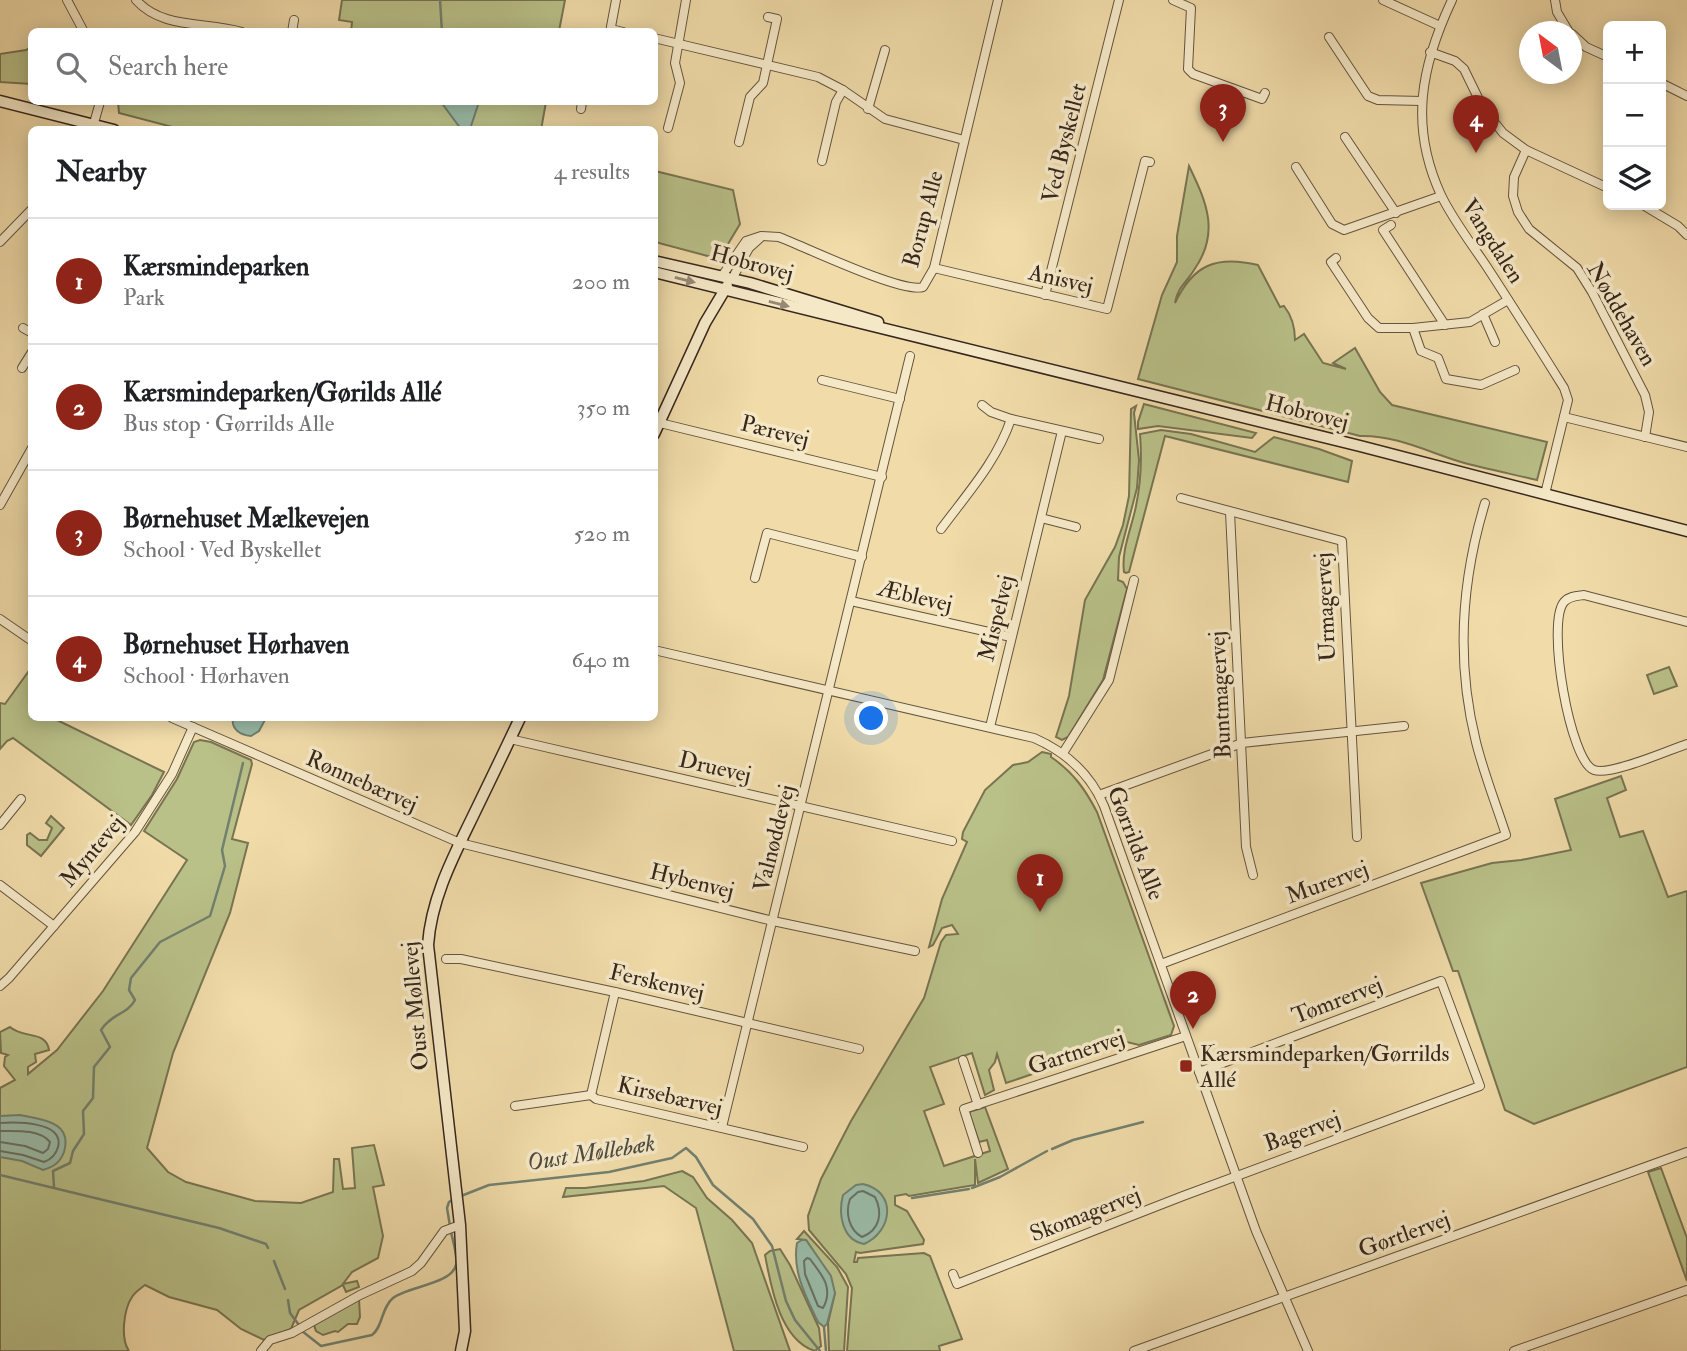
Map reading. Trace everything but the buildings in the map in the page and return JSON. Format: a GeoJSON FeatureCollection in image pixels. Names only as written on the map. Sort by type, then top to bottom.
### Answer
{"type":"FeatureCollection","features":[{"type":"Feature","properties":{"kind":"main road"},"geometry":{"type":"LineString","coordinates":[[0,101],[89,126]]}},
{"type":"Feature","properties":{"kind":"main road","name":"Hobrovej"},"geometry":{"type":"LineString","coordinates":[[658,262],[727,277],[852,313],[916,336]]}},
{"type":"Feature","properties":{"kind":"main road","name":"Hobrovej"},"geometry":{"type":"LineString","coordinates":[[658,273],[1687,531]]}},
{"type":"Feature","properties":{"kind":"main road"},"geometry":{"type":"LineString","coordinates":[[658,427],[705,323],[710,300],[727,277]]}},
{"type":"Feature","properties":{"kind":"main road","name":"Oust Møllevej"},"geometry":{"type":"LineString","coordinates":[[461,1351],[465,1331],[460,1225],[428,944],[429,926],[437,897],[460,843],[519,721]]}},
{"type":"Feature","properties":{"kind":"street"},"geometry":{"type":"LineString","coordinates":[[66,0],[82,28]]}},
{"type":"Feature","properties":{"kind":"street"},"geometry":{"type":"LineString","coordinates":[[136,0],[148,11],[166,20],[217,28]]}},
{"type":"Feature","properties":{"kind":"street"},"geometry":{"type":"LineString","coordinates":[[610,28],[616,0]]}},
{"type":"Feature","properties":{"kind":"street"},"geometry":{"type":"LineString","coordinates":[[668,128],[680,83],[675,63],[686,0],[698,2]]}},
{"type":"Feature","properties":{"kind":"street","name":"Borup Alle"},"geometry":{"type":"LineString","coordinates":[[727,277],[748,248],[761,237],[769,235],[889,282],[914,289],[922,288],[926,284],[934,268],[998,0]]}},
{"type":"Feature","properties":{"kind":"street","name":"Ved Byskellet"},"geometry":{"type":"LineString","coordinates":[[1045,295],[1119,0]]}},
{"type":"Feature","properties":{"kind":"street"},"geometry":{"type":"LineString","coordinates":[[1173,0],[1191,8],[1188,69],[1193,74],[1262,99],[1265,93]]}},
{"type":"Feature","properties":{"kind":"street"},"geometry":{"type":"LineString","coordinates":[[1382,0],[1440,26]]}},
{"type":"Feature","properties":{"kind":"street","name":"Vangdalen"},"geometry":{"type":"LineString","coordinates":[[1452,0],[1430,52],[1423,81],[1422,124],[1426,150],[1441,196],[1564,388],[1568,400],[1545,494]]}},
{"type":"Feature","properties":{"kind":"street"},"geometry":{"type":"LineString","coordinates":[[1555,0],[1557,12],[1563,21]]}},
{"type":"Feature","properties":{"kind":"street"},"geometry":{"type":"LineString","coordinates":[[739,142],[750,97],[763,83],[768,64],[778,19],[768,18]]}},
{"type":"Feature","properties":{"kind":"street"},"geometry":{"type":"LineString","coordinates":[[293,28],[294,20]]}},
{"type":"Feature","properties":{"kind":"street"},"geometry":{"type":"LineString","coordinates":[[1329,37],[1367,96],[1378,100],[1422,101]]}},
{"type":"Feature","properties":{"kind":"street"},"geometry":{"type":"LineString","coordinates":[[658,39],[818,77],[843,90],[885,119],[964,141]]}},
{"type":"Feature","properties":{"kind":"street"},"geometry":{"type":"LineString","coordinates":[[1582,43],[1603,55]]}},
{"type":"Feature","properties":{"kind":"street"},"geometry":{"type":"LineString","coordinates":[[869,109],[885,50]]}},
{"type":"Feature","properties":{"kind":"street"},"geometry":{"type":"LineString","coordinates":[[1430,52],[1455,61],[1464,69],[1483,108],[1503,133],[1526,150],[1603,186]]}},
{"type":"Feature","properties":{"kind":"street"},"geometry":{"type":"LineString","coordinates":[[1663,84],[1687,96]]}},
{"type":"Feature","properties":{"kind":"street"},"geometry":{"type":"LineString","coordinates":[[822,161],[836,103],[843,90]]}},
{"type":"Feature","properties":{"kind":"street"},"geometry":{"type":"LineString","coordinates":[[93,126],[99,105]]}},
{"type":"Feature","properties":{"kind":"street"},"geometry":{"type":"LineString","coordinates":[[1345,137],[1396,213]]}},
{"type":"Feature","properties":{"kind":"street","name":"Nøddehaven"},"geometry":{"type":"LineString","coordinates":[[1526,150],[1514,177],[1513,196],[1518,212],[1529,229],[1577,268],[1592,292],[1645,395],[1648,412],[1645,437]]}},
{"type":"Feature","properties":{"kind":"street","name":"Anisvej"},"geometry":{"type":"LineString","coordinates":[[934,268],[1107,309],[1145,161],[1150,162]]}},
{"type":"Feature","properties":{"kind":"street"},"geometry":{"type":"LineString","coordinates":[[1296,167],[1332,224],[1338,228],[1349,229],[1441,196]]}},
{"type":"Feature","properties":{"kind":"street"},"geometry":{"type":"LineString","coordinates":[[1651,210],[1678,226],[1687,235]]}},
{"type":"Feature","properties":{"kind":"street"},"geometry":{"type":"LineString","coordinates":[[0,242],[28,214]]}},
{"type":"Feature","properties":{"kind":"street"},"geometry":{"type":"LineString","coordinates":[[1391,225],[1383,230],[1445,325]]}},
{"type":"Feature","properties":{"kind":"street"},"geometry":{"type":"LineString","coordinates":[[1336,258],[1331,262],[1373,323],[1383,329],[1470,322],[1508,300]]}},
{"type":"Feature","properties":{"kind":"street"},"geometry":{"type":"LineString","coordinates":[[1483,314],[1496,342]]}},
{"type":"Feature","properties":{"kind":"street"},"geometry":{"type":"LineString","coordinates":[[23,328],[28,331]]}},
{"type":"Feature","properties":{"kind":"street"},"geometry":{"type":"LineString","coordinates":[[1413,328],[1421,351],[1437,358],[1446,379],[1481,385],[1515,370]]}},
{"type":"Feature","properties":{"kind":"street","name":"Valnøddevej"},"geometry":{"type":"LineString","coordinates":[[722,1127],[910,356]]}},
{"type":"Feature","properties":{"kind":"street"},"geometry":{"type":"LineString","coordinates":[[22,368],[28,358]]}},
{"type":"Feature","properties":{"kind":"street"},"geometry":{"type":"LineString","coordinates":[[822,380],[900,399]]}},
{"type":"Feature","properties":{"kind":"street"},"geometry":{"type":"LineString","coordinates":[[982,405],[991,412],[1011,419],[1099,439]]}},
{"type":"Feature","properties":{"kind":"street"},"geometry":{"type":"LineString","coordinates":[[1564,417],[1687,447]]}},
{"type":"Feature","properties":{"kind":"street"},"geometry":{"type":"LineString","coordinates":[[941,529],[988,466],[1004,440],[1011,419]]}},
{"type":"Feature","properties":{"kind":"street","name":"Pærevej"},"geometry":{"type":"LineString","coordinates":[[660,423],[882,477]]}},
{"type":"Feature","properties":{"kind":"street","name":"Mispelvej"},"geometry":{"type":"LineString","coordinates":[[990,727],[1062,431]]}},
{"type":"Feature","properties":{"kind":"street"},"geometry":{"type":"LineString","coordinates":[[0,505],[28,455]]}},
{"type":"Feature","properties":{"kind":"street","name":"Urmagervej"},"geometry":{"type":"LineString","coordinates":[[1181,498],[1342,541],[1357,837]]}},
{"type":"Feature","properties":{"kind":"street","name":"Murervej"},"geometry":{"type":"LineString","coordinates":[[1161,964],[1506,835],[1476,743],[1464,671],[1462,628],[1472,543],[1485,503]]}},
{"type":"Feature","properties":{"kind":"street","name":"Buntmagervej"},"geometry":{"type":"LineString","coordinates":[[1230,512],[1246,847],[1253,875]]}},
{"type":"Feature","properties":{"kind":"street"},"geometry":{"type":"LineString","coordinates":[[1041,518],[1076,527]]}},
{"type":"Feature","properties":{"kind":"street"},"geometry":{"type":"LineString","coordinates":[[755,578],[767,533],[862,557]]}},
{"type":"Feature","properties":{"kind":"street"},"geometry":{"type":"LineString","coordinates":[[1063,753],[1103,693],[1134,580]]}},
{"type":"Feature","properties":{"kind":"street"},"geometry":{"type":"LineString","coordinates":[[1687,622],[1584,595],[1564,602],[1556,620],[1558,658],[1565,703],[1582,759],[1588,767],[1602,772],[1687,744]]}},
{"type":"Feature","properties":{"kind":"street","name":"Æblevej"},"geometry":{"type":"LineString","coordinates":[[850,601],[1011,637]]}},
{"type":"Feature","properties":{"kind":"street"},"geometry":{"type":"LineString","coordinates":[[0,619],[28,638]]}},
{"type":"Feature","properties":{"kind":"street","name":"Gørrilds Alle"},"geometry":{"type":"LineString","coordinates":[[658,651],[1034,737],[1063,753],[1088,777],[1100,795],[1256,1231],[1308,1351]]}},
{"type":"Feature","properties":{"kind":"street","name":"Rønnebærvej"},"geometry":{"type":"LineString","coordinates":[[179,721],[460,843]]}},
{"type":"Feature","properties":{"kind":"street"},"geometry":{"type":"LineString","coordinates":[[1100,795],[1242,743],[1404,726]]}},
{"type":"Feature","properties":{"kind":"street","name":"Myntevej"},"geometry":{"type":"LineString","coordinates":[[0,986],[135,832],[172,774],[192,727]]}},
{"type":"Feature","properties":{"kind":"street","name":"Druevej"},"geometry":{"type":"LineString","coordinates":[[510,739],[953,841]]}},
{"type":"Feature","properties":{"kind":"street"},"geometry":{"type":"LineString","coordinates":[[0,825],[21,799]]}},
{"type":"Feature","properties":{"kind":"street","name":"Hybenvej"},"geometry":{"type":"LineString","coordinates":[[460,843],[773,921],[915,951]]}},
{"type":"Feature","properties":{"kind":"street"},"geometry":{"type":"LineString","coordinates":[[0,885],[54,926]]}},
{"type":"Feature","properties":{"kind":"street","name":"Ferskenvej"},"geometry":{"type":"LineString","coordinates":[[446,959],[461,959],[615,992],[859,1049]]}},
{"type":"Feature","properties":{"kind":"street","name":"Tømrervej"},"geometry":{"type":"LineString","coordinates":[[1199,1072],[1441,981],[1458,1028]]}},
{"type":"Feature","properties":{"kind":"street","name":"Kirsebærvej"},"geometry":{"type":"LineString","coordinates":[[615,992],[591,1095],[596,1099],[803,1147]]}},
{"type":"Feature","properties":{"kind":"street","name":"Bagervej"},"geometry":{"type":"LineString","coordinates":[[1237,1176],[1480,1086],[1458,1028]]}},
{"type":"Feature","properties":{"kind":"street","name":"Gartnervej"},"geometry":{"type":"LineString","coordinates":[[978,1105],[1186,1036]]}},
{"type":"Feature","properties":{"kind":"street"},"geometry":{"type":"LineString","coordinates":[[962,1060],[978,1105],[964,1109],[978,1153]]}},
{"type":"Feature","properties":{"kind":"street"},"geometry":{"type":"LineString","coordinates":[[515,1106],[591,1095]]}},
{"type":"Feature","properties":{"kind":"street","name":"Gørtlervej"},"geometry":{"type":"LineString","coordinates":[[1134,1351],[1687,1152]]}},
{"type":"Feature","properties":{"kind":"street","name":"Skomagervej"},"geometry":{"type":"LineString","coordinates":[[953,1274],[957,1284],[1237,1176]]}},
{"type":"Feature","properties":{"kind":"street"},"geometry":{"type":"LineString","coordinates":[[261,1351],[270,1340],[292,1333],[360,1295],[412,1271],[444,1231],[460,1225]]}},
{"type":"Feature","properties":{"kind":"street"},"geometry":{"type":"LineString","coordinates":[[1514,1351],[1687,1290]]}},
{"type":"Feature","properties":{"kind":"green space"},"geometry":{"type":"Polygon","coordinates":[[[342,0],[565,0],[560,28],[351,28],[352,22],[339,20],[342,0]]]}},
{"type":"Feature","properties":{"kind":"green space"},"geometry":{"type":"Polygon","coordinates":[[[28,49],[28,84],[0,82],[0,54],[28,49]]]}},
{"type":"Feature","properties":{"kind":"green space"},"geometry":{"type":"Polygon","coordinates":[[[118,105],[545,105],[542,126],[169,126],[119,113],[118,105]]]}},
{"type":"Feature","properties":{"kind":"green space"},"geometry":{"type":"Polygon","coordinates":[[[1189,166],[1205,205],[1209,231],[1202,256],[1180,289],[1175,303],[1190,280],[1208,266],[1230,261],[1258,265],[1280,307],[1284,306],[1289,314],[1295,340],[1304,334],[1323,363],[1346,369],[1333,363],[1355,348],[1380,392],[1392,405],[1547,442],[1537,480],[1461,462],[1399,441],[1360,436],[1138,379],[1162,295],[1177,262],[1177,236],[1189,166]]]}},
{"type":"Feature","properties":{"kind":"green space"},"geometry":{"type":"Polygon","coordinates":[[[658,172],[733,190],[740,224],[719,259],[658,243],[658,172]]]}},
{"type":"Feature","properties":{"kind":"green space"},"geometry":{"type":"Polygon","coordinates":[[[1144,404],[1256,433],[1252,438],[1158,426],[1138,429],[1144,404]]]}},
{"type":"Feature","properties":{"kind":"green space"},"geometry":{"type":"Polygon","coordinates":[[[1136,406],[1134,413],[1139,460],[1137,488],[1119,557],[1118,580],[1123,582],[1127,589],[1103,680],[1068,737],[1062,740],[1056,737],[1069,696],[1085,600],[1115,547],[1123,525],[1129,496],[1131,409],[1136,406]]]}},
{"type":"Feature","properties":{"kind":"green space"},"geometry":{"type":"Polygon","coordinates":[[[1161,430],[1191,434],[1255,452],[1274,437],[1319,449],[1352,461],[1348,482],[1165,436],[1129,572],[1126,573],[1124,555],[1140,479],[1140,434],[1161,430]]]}},
{"type":"Feature","properties":{"kind":"green space"},"geometry":{"type":"Polygon","coordinates":[[[1669,667],[1677,686],[1654,694],[1647,675],[1669,667]]]}},
{"type":"Feature","properties":{"kind":"green space"},"geometry":{"type":"Polygon","coordinates":[[[28,672],[28,721],[59,721],[164,772],[131,825],[13,738],[0,749],[0,703],[5,704],[28,672]]]}},
{"type":"Feature","properties":{"kind":"green space"},"geometry":{"type":"Polygon","coordinates":[[[194,742],[211,742],[251,760],[232,839],[248,843],[230,913],[173,1053],[147,1148],[168,1172],[186,1182],[255,1201],[301,1203],[333,1192],[334,1159],[339,1159],[343,1189],[355,1188],[352,1148],[374,1145],[384,1185],[373,1187],[383,1236],[378,1258],[352,1272],[343,1284],[357,1281],[359,1287],[346,1292],[343,1285],[299,1310],[291,1329],[264,1340],[241,1329],[217,1310],[169,1297],[145,1285],[133,1295],[127,1309],[124,1331],[129,1351],[0,1351],[0,1088],[15,1080],[4,1066],[5,1057],[8,1055],[1,1053],[0,1032],[10,1027],[15,1031],[39,1037],[47,1044],[49,1050],[35,1054],[36,1062],[28,1067],[28,1074],[57,1050],[103,991],[187,860],[144,831],[177,779],[194,742]]]}},
{"type":"Feature","properties":{"kind":"green space"},"geometry":{"type":"Polygon","coordinates":[[[1042,752],[1051,754],[1051,757],[1072,775],[1097,812],[1174,1026],[1171,1035],[1139,1045],[1127,1042],[1006,1083],[997,1054],[989,1070],[994,1090],[985,1095],[972,1053],[930,1067],[944,1104],[924,1111],[944,1166],[990,1151],[987,1140],[979,1142],[969,1112],[985,1107],[1008,1169],[978,1183],[975,1159],[975,1185],[895,1196],[895,1205],[907,1211],[924,1240],[923,1244],[856,1252],[854,1262],[857,1262],[858,1258],[924,1253],[930,1256],[962,1339],[939,1346],[940,1351],[847,1351],[852,1288],[846,1274],[809,1230],[808,1216],[821,1179],[851,1121],[924,998],[941,942],[946,935],[958,934],[952,925],[942,928],[933,945],[929,947],[942,899],[967,842],[962,839],[963,832],[985,790],[1013,765],[1028,762],[1042,752]]]}},
{"type":"Feature","properties":{"kind":"green space"},"geometry":{"type":"Polygon","coordinates":[[[1621,776],[1626,790],[1607,798],[1620,837],[1643,831],[1668,897],[1687,891],[1687,1067],[1534,1124],[1505,1110],[1458,971],[1453,971],[1421,883],[1492,863],[1571,850],[1555,799],[1621,776]]]}},
{"type":"Feature","properties":{"kind":"green space"},"geometry":{"type":"Polygon","coordinates":[[[51,816],[64,828],[41,856],[27,845],[27,835],[30,833],[39,840],[47,840],[52,828],[46,823],[51,816]]]}},
{"type":"Feature","properties":{"kind":"green space"},"geometry":{"type":"Polygon","coordinates":[[[1661,1168],[1687,1238],[1687,1281],[1648,1172],[1661,1168]]]}},
{"type":"Feature","properties":{"kind":"green space"},"geometry":{"type":"Polygon","coordinates":[[[682,1171],[693,1177],[707,1198],[732,1220],[752,1243],[790,1351],[734,1351],[696,1208],[664,1186],[563,1197],[566,1188],[644,1181],[682,1171]]]}},
{"type":"Feature","properties":{"kind":"green space"},"geometry":{"type":"Polygon","coordinates":[[[804,1231],[837,1267],[848,1287],[844,1351],[829,1351],[828,1323],[835,1293],[806,1240],[797,1239],[804,1231]]]}},
{"type":"Feature","properties":{"kind":"green space"},"geometry":{"type":"Polygon","coordinates":[[[780,1249],[819,1328],[821,1346],[815,1351],[793,1336],[774,1297],[765,1255],[780,1249]]]}},
{"type":"Feature","properties":{"kind":"green space"},"geometry":{"type":"Polygon","coordinates":[[[359,1299],[360,1317],[357,1324],[348,1324],[338,1332],[323,1335],[316,1331],[314,1325],[359,1299]]]}},
{"type":"Feature","properties":{"kind":"water"},"geometry":{"type":"Polygon","coordinates":[[[443,105],[478,105],[471,126],[459,126],[443,105]]]}},
{"type":"Feature","properties":{"kind":"water"},"geometry":{"type":"Polygon","coordinates":[[[233,721],[264,721],[259,731],[251,736],[237,731],[233,721]]]}},
{"type":"Feature","properties":{"kind":"water"},"geometry":{"type":"Polygon","coordinates":[[[20,1115],[46,1121],[60,1128],[66,1142],[64,1152],[56,1164],[43,1170],[22,1161],[0,1157],[0,1116],[20,1115]]]}},
{"type":"Feature","properties":{"kind":"water"},"geometry":{"type":"Polygon","coordinates":[[[863,1184],[882,1195],[887,1212],[881,1231],[864,1244],[857,1242],[846,1232],[841,1210],[843,1195],[856,1185],[863,1184]]]}},
{"type":"Feature","properties":{"kind":"water"},"geometry":{"type":"Polygon","coordinates":[[[806,1240],[831,1276],[835,1293],[824,1327],[813,1313],[798,1274],[797,1243],[806,1240]]]}},
{"type":"Feature","properties":{"kind":"waterway"},"geometry":{"type":"LineString","coordinates":[[440,0],[442,28]]}},
{"type":"Feature","properties":{"kind":"waterway"},"geometry":{"type":"LineString","coordinates":[[54,1187],[53,1171],[70,1163],[73,1151],[84,1134],[83,1111],[93,1098],[94,1067],[110,1047],[101,1030],[105,1024],[132,1005],[135,1000],[129,990],[131,978],[160,942],[210,916],[225,866],[222,850],[243,763]]}},
{"type":"Feature","properties":{"kind":"waterway"},"geometry":{"type":"LineString","coordinates":[[1052,1149],[1073,1140],[1143,1122]]}},
{"type":"Feature","properties":{"kind":"waterway","name":"Oust Møllebæk"},"geometry":{"type":"LineString","coordinates":[[461,1196],[489,1185],[609,1172],[672,1158],[686,1148],[696,1157],[713,1185],[753,1219],[772,1246],[786,1301],[795,1320],[820,1351]]}},
{"type":"Feature","properties":{"kind":"waterway"},"geometry":{"type":"LineString","coordinates":[[972,1188],[1000,1177],[1047,1151]]}},
{"type":"Feature","properties":{"kind":"waterway","name":"Oust Møllebæk"},"geometry":{"type":"LineString","coordinates":[[0,1175],[219,1228],[266,1244],[268,1248]]}},
{"type":"Feature","properties":{"kind":"waterway"},"geometry":{"type":"LineString","coordinates":[[912,1198],[969,1189]]}},
{"type":"Feature","properties":{"kind":"waterway","name":"Oust Møllebæk"},"geometry":{"type":"LineString","coordinates":[[450,1226],[447,1208],[452,1200]]}},
{"type":"Feature","properties":{"kind":"waterway","name":"Oust Møllebæk"},"geometry":{"type":"LineString","coordinates":[[302,1331],[321,1346],[372,1335],[393,1298],[438,1281],[453,1271],[456,1257],[451,1232]]}},
{"type":"Feature","properties":{"kind":"waterway","name":"Oust Møllebæk"},"geometry":{"type":"LineString","coordinates":[[274,1261],[285,1289]]}},
{"type":"Feature","properties":{"kind":"waterway","name":"Oust Møllebæk"},"geometry":{"type":"LineString","coordinates":[[288,1300],[290,1313],[299,1325]]}},
{"type":"Feature","properties":{"kind":"waterway"},"geometry":{"type":"LineString","coordinates":[[824,1327],[826,1351]]}},
{"type":"Feature","properties":{"kind":"place","name":"Børnehuset Mælkevejen"},"geometry":{"type":"Point","coordinates":[1223,142]}},
{"type":"Feature","properties":{"kind":"place","name":"Børnehuset Hørhaven"},"geometry":{"type":"Point","coordinates":[1476,153]}},
{"type":"Feature","properties":{"kind":"place","name":"Kærsmindeparken"},"geometry":{"type":"Point","coordinates":[1040,912]}},
{"type":"Feature","properties":{"kind":"place","name":"Kærsmindeparken/Gørilds Allé"},"geometry":{"type":"Point","coordinates":[1193,1029]}},
{"type":"Feature","properties":{"kind":"place","name":"Kærsmindeparken/Gørrilds Allé"},"geometry":{"type":"Point","coordinates":[1186,1066]}}]}
